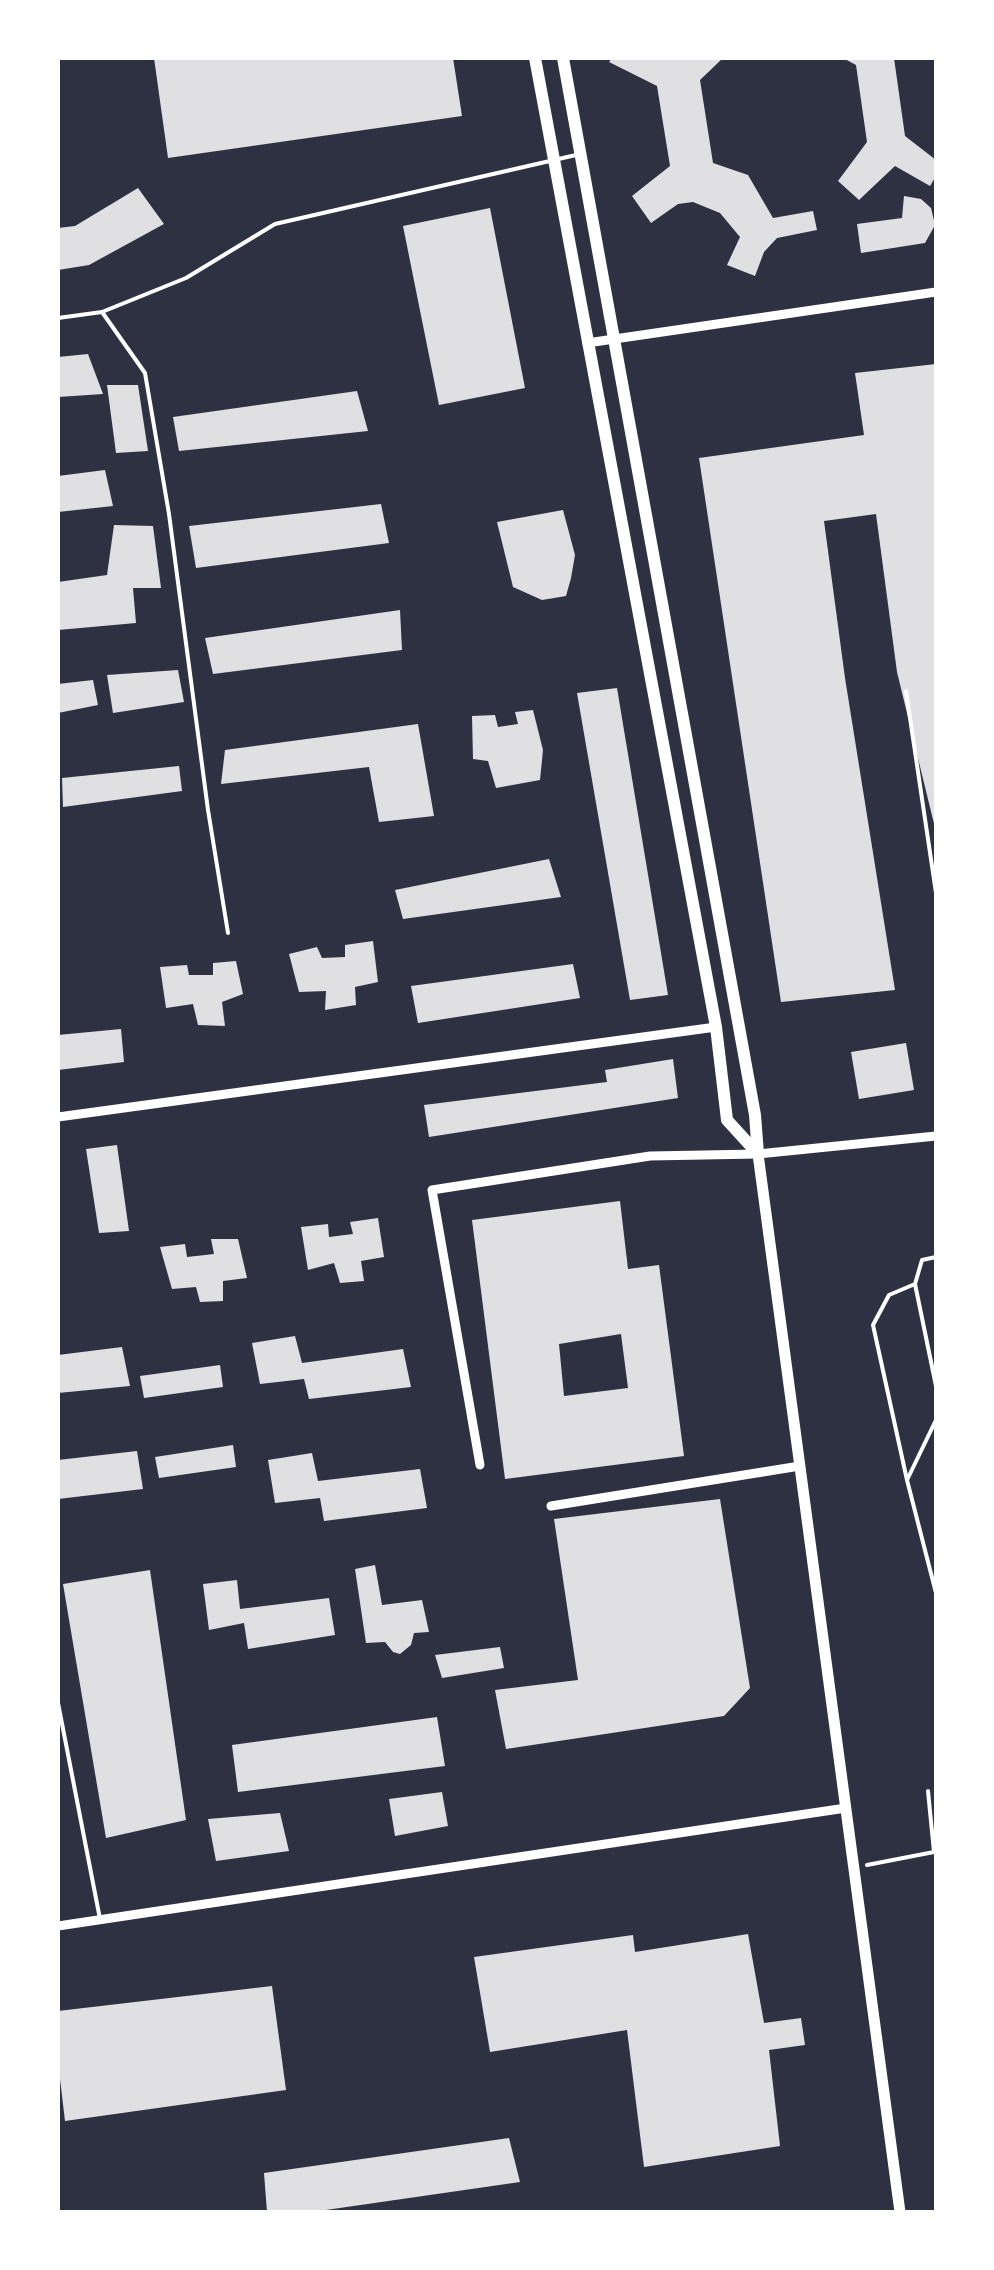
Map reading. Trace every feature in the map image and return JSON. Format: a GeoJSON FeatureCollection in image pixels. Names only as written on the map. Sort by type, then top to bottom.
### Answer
{"type":"FeatureCollection","features":[{"type":"Feature","properties":{"kind":"main road"},"geometry":{"type":"LineString","coordinates":[[535,58],[716,1026],[727,1120],[758,1154]]}},
{"type":"Feature","properties":{"kind":"main road"},"geometry":{"type":"LineString","coordinates":[[563,58],[755,1114],[758,1154]]}},
{"type":"Feature","properties":{"kind":"street"},"geometry":{"type":"LineString","coordinates":[[588,344],[614,337],[936,292]]}},
{"type":"Feature","properties":{"kind":"street"},"geometry":{"type":"LineString","coordinates":[[58,1118],[716,1026]]}},
{"type":"Feature","properties":{"kind":"street"},"geometry":{"type":"LineString","coordinates":[[480,1466],[432,1190],[650,1156],[758,1154],[936,1136]]}},
{"type":"Feature","properties":{"kind":"street"},"geometry":{"type":"LineString","coordinates":[[758,1154],[900,2212]]}},
{"type":"Feature","properties":{"kind":"street"},"geometry":{"type":"LineString","coordinates":[[551,1506],[800,1466]]}},
{"type":"Feature","properties":{"kind":"street"},"geometry":{"type":"LineString","coordinates":[[58,1926],[846,1808]]}},
{"type":"Feature","properties":{"kind":"lane"},"geometry":{"type":"LineString","coordinates":[[58,318],[102,312],[186,278],[275,224],[580,154]]}},
{"type":"Feature","properties":{"kind":"lane"},"geometry":{"type":"LineString","coordinates":[[102,312],[145,373],[228,933]]}},
{"type":"Feature","properties":{"kind":"lane"},"geometry":{"type":"LineString","coordinates":[[906,691],[936,894]]}},
{"type":"Feature","properties":{"kind":"lane"},"geometry":{"type":"LineString","coordinates":[[58,1702],[100,1920]]}},
{"type":"Feature","properties":{"kind":"path"},"geometry":{"type":"LineString","coordinates":[[936,1257],[922,1260],[915,1284],[936,1386]]}},
{"type":"Feature","properties":{"kind":"path"},"geometry":{"type":"LineString","coordinates":[[915,1284],[889,1296],[873,1325],[936,1594]]}},
{"type":"Feature","properties":{"kind":"path"},"geometry":{"type":"LineString","coordinates":[[907,1480],[936,1420]]}},
{"type":"Feature","properties":{"kind":"path"},"geometry":{"type":"LineString","coordinates":[[854,1867],[934,1852],[928,1791]]}},
{"type":"Feature","properties":{"kind":"building"},"geometry":{"type":"Polygon","coordinates":[[[154,58],[453,58],[462,116],[168,158],[154,58]]]}},
{"type":"Feature","properties":{"kind":"building"},"geometry":{"type":"Polygon","coordinates":[[[612,58],[723,58],[700,80],[713,163],[748,175],[773,218],[813,211],[817,230],[777,238],[764,252],[755,276],[727,265],[740,237],[720,213],[693,202],[678,204],[651,223],[632,196],[670,166],[657,86],[609,62],[612,58]]]}},
{"type":"Feature","properties":{"kind":"building"},"geometry":{"type":"Polygon","coordinates":[[[843,58],[894,58],[905,136],[936,160],[936,176],[930,186],[895,166],[859,200],[838,181],[867,142],[856,65],[843,58]]]}},
{"type":"Feature","properties":{"kind":"building"},"geometry":{"type":"Polygon","coordinates":[[[138,188],[164,224],[89,265],[58,270],[58,228],[75,226],[138,188]]]}},
{"type":"Feature","properties":{"kind":"building"},"geometry":{"type":"Polygon","coordinates":[[[904,196],[921,199],[931,208],[935,225],[925,243],[861,253],[857,224],[902,218],[904,196]]]}},
{"type":"Feature","properties":{"kind":"building"},"geometry":{"type":"Polygon","coordinates":[[[490,208],[525,388],[439,405],[403,226],[490,208]]]}},
{"type":"Feature","properties":{"kind":"building"},"geometry":{"type":"Polygon","coordinates":[[[88,354],[103,394],[58,397],[58,357],[88,354]]]}},
{"type":"Feature","properties":{"kind":"building"},"geometry":{"type":"Polygon","coordinates":[[[936,364],[936,832],[897,672],[876,514],[824,521],[895,990],[781,1002],[699,458],[864,435],[855,373],[936,364]]]}},
{"type":"Feature","properties":{"kind":"building"},"geometry":{"type":"Polygon","coordinates":[[[107,385],[138,385],[148,451],[116,453],[107,385]]]}},
{"type":"Feature","properties":{"kind":"building"},"geometry":{"type":"Polygon","coordinates":[[[357,391],[368,431],[179,451],[173,417],[357,391]]]}},
{"type":"Feature","properties":{"kind":"building"},"geometry":{"type":"Polygon","coordinates":[[[105,470],[113,506],[58,512],[58,476],[105,470]]]}},
{"type":"Feature","properties":{"kind":"building"},"geometry":{"type":"Polygon","coordinates":[[[381,504],[389,543],[196,568],[189,526],[381,504]]]}},
{"type":"Feature","properties":{"kind":"building"},"geometry":{"type":"Polygon","coordinates":[[[563,510],[575,555],[571,578],[566,596],[542,600],[513,587],[497,522],[563,510]]]}},
{"type":"Feature","properties":{"kind":"building"},"geometry":{"type":"Polygon","coordinates":[[[114,525],[153,526],[161,588],[133,588],[136,623],[58,630],[58,582],[107,575],[114,525]]]}},
{"type":"Feature","properties":{"kind":"building"},"geometry":{"type":"Polygon","coordinates":[[[400,610],[402,650],[213,674],[205,638],[400,610]]]}},
{"type":"Feature","properties":{"kind":"building"},"geometry":{"type":"Polygon","coordinates":[[[178,670],[184,702],[113,713],[107,675],[178,670]]]}},
{"type":"Feature","properties":{"kind":"building"},"geometry":{"type":"Polygon","coordinates":[[[93,680],[98,705],[58,713],[58,684],[93,680]]]}},
{"type":"Feature","properties":{"kind":"building"},"geometry":{"type":"Polygon","coordinates":[[[617,688],[668,995],[630,1000],[577,693],[617,688]]]}},
{"type":"Feature","properties":{"kind":"building"},"geometry":{"type":"Polygon","coordinates":[[[533,710],[543,750],[540,780],[496,788],[488,761],[473,759],[472,716],[495,715],[498,727],[518,724],[515,712],[533,710]]]}},
{"type":"Feature","properties":{"kind":"building"},"geometry":{"type":"Polygon","coordinates":[[[418,724],[434,816],[379,822],[369,767],[221,784],[225,750],[418,724]]]}},
{"type":"Feature","properties":{"kind":"building"},"geometry":{"type":"Polygon","coordinates":[[[179,766],[182,791],[63,807],[62,778],[179,766]]]}},
{"type":"Feature","properties":{"kind":"building"},"geometry":{"type":"Polygon","coordinates":[[[549,859],[561,897],[403,919],[395,890],[549,859]]]}},
{"type":"Feature","properties":{"kind":"building"},"geometry":{"type":"Polygon","coordinates":[[[373,941],[378,982],[355,987],[356,1005],[325,1010],[326,991],[299,992],[289,954],[317,947],[322,958],[345,957],[345,945],[373,941]]]}},
{"type":"Feature","properties":{"kind":"building"},"geometry":{"type":"Polygon","coordinates":[[[236,961],[243,994],[222,1002],[225,1026],[198,1025],[193,1004],[166,1008],[160,967],[187,965],[189,975],[213,975],[213,963],[236,961]]]}},
{"type":"Feature","properties":{"kind":"building"},"geometry":{"type":"Polygon","coordinates":[[[573,964],[580,998],[418,1023],[411,986],[573,964]]]}},
{"type":"Feature","properties":{"kind":"building"},"geometry":{"type":"Polygon","coordinates":[[[121,1029],[124,1062],[58,1070],[58,1035],[121,1029]]]}},
{"type":"Feature","properties":{"kind":"building"},"geometry":{"type":"Polygon","coordinates":[[[906,1043],[914,1090],[859,1099],[851,1052],[906,1043]]]}},
{"type":"Feature","properties":{"kind":"building"},"geometry":{"type":"Polygon","coordinates":[[[673,1059],[678,1098],[429,1137],[424,1105],[607,1082],[605,1070],[673,1059]]]}},
{"type":"Feature","properties":{"kind":"building"},"geometry":{"type":"Polygon","coordinates":[[[117,1145],[129,1231],[99,1233],[86,1149],[117,1145]]]}},
{"type":"Feature","properties":{"kind":"building"},"geometry":{"type":"Polygon","coordinates":[[[620,1201],[628,1269],[659,1265],[684,1456],[505,1479],[472,1220],[620,1201]],[[621,1334],[559,1344],[564,1396],[628,1388],[621,1334]]]}},
{"type":"Feature","properties":{"kind":"building"},"geometry":{"type":"Polygon","coordinates":[[[378,1218],[384,1257],[361,1261],[364,1281],[340,1283],[334,1263],[308,1270],[301,1227],[328,1224],[329,1237],[353,1234],[350,1222],[378,1218]]]}},
{"type":"Feature","properties":{"kind":"building"},"geometry":{"type":"Polygon","coordinates":[[[211,1239],[238,1239],[247,1278],[223,1281],[223,1301],[200,1302],[196,1287],[172,1289],[160,1247],[185,1244],[187,1257],[214,1254],[211,1239]]]}},
{"type":"Feature","properties":{"kind":"building"},"geometry":{"type":"Polygon","coordinates":[[[295,1336],[302,1363],[403,1349],[411,1387],[309,1399],[304,1379],[260,1384],[252,1343],[295,1336]]]}},
{"type":"Feature","properties":{"kind":"building"},"geometry":{"type":"Polygon","coordinates":[[[122,1347],[130,1386],[58,1393],[58,1355],[122,1347]]]}},
{"type":"Feature","properties":{"kind":"building"},"geometry":{"type":"Polygon","coordinates":[[[220,1365],[223,1387],[144,1398],[140,1376],[220,1365]]]}},
{"type":"Feature","properties":{"kind":"building"},"geometry":{"type":"Polygon","coordinates":[[[233,1445],[236,1467],[159,1478],[155,1457],[233,1445]]]}},
{"type":"Feature","properties":{"kind":"building"},"geometry":{"type":"Polygon","coordinates":[[[137,1451],[143,1489],[58,1499],[58,1460],[137,1451]]]}},
{"type":"Feature","properties":{"kind":"building"},"geometry":{"type":"Polygon","coordinates":[[[312,1453],[318,1481],[420,1469],[427,1508],[324,1521],[320,1498],[275,1503],[268,1460],[312,1453]]]}},
{"type":"Feature","properties":{"kind":"building"},"geometry":{"type":"Polygon","coordinates":[[[720,1499],[750,1688],[724,1716],[506,1749],[495,1690],[578,1680],[554,1519],[720,1499]]]}},
{"type":"Feature","properties":{"kind":"building"},"geometry":{"type":"Polygon","coordinates":[[[375,1565],[382,1605],[422,1600],[429,1632],[414,1633],[411,1645],[400,1654],[385,1642],[366,1643],[355,1569],[375,1565]]]}},
{"type":"Feature","properties":{"kind":"building"},"geometry":{"type":"Polygon","coordinates":[[[150,1570],[186,1820],[106,1838],[63,1584],[150,1570]]]}},
{"type":"Feature","properties":{"kind":"building"},"geometry":{"type":"Polygon","coordinates":[[[237,1580],[240,1609],[329,1598],[335,1635],[248,1649],[244,1623],[209,1630],[203,1584],[237,1580]]]}},
{"type":"Feature","properties":{"kind":"building"},"geometry":{"type":"Polygon","coordinates":[[[500,1647],[504,1668],[442,1678],[435,1655],[500,1647]]]}},
{"type":"Feature","properties":{"kind":"building"},"geometry":{"type":"Polygon","coordinates":[[[437,1717],[445,1766],[238,1792],[232,1745],[437,1717]]]}},
{"type":"Feature","properties":{"kind":"building"},"geometry":{"type":"Polygon","coordinates":[[[442,1792],[448,1826],[395,1836],[389,1799],[442,1792]]]}},
{"type":"Feature","properties":{"kind":"building"},"geometry":{"type":"Polygon","coordinates":[[[280,1813],[289,1851],[216,1861],[208,1819],[280,1813]]]}},
{"type":"Feature","properties":{"kind":"building"},"geometry":{"type":"Polygon","coordinates":[[[748,1934],[764,2023],[801,2018],[805,2045],[769,2050],[780,2146],[644,2167],[627,2030],[490,2052],[474,1957],[633,1935],[635,1952],[748,1934]]]}},
{"type":"Feature","properties":{"kind":"building"},"geometry":{"type":"Polygon","coordinates":[[[272,1986],[286,2090],[65,2121],[58,2062],[58,2011],[272,1986]]]}},
{"type":"Feature","properties":{"kind":"building"},"geometry":{"type":"Polygon","coordinates":[[[509,2138],[520,2182],[312,2212],[267,2212],[264,2173],[509,2138]]]}}]}
